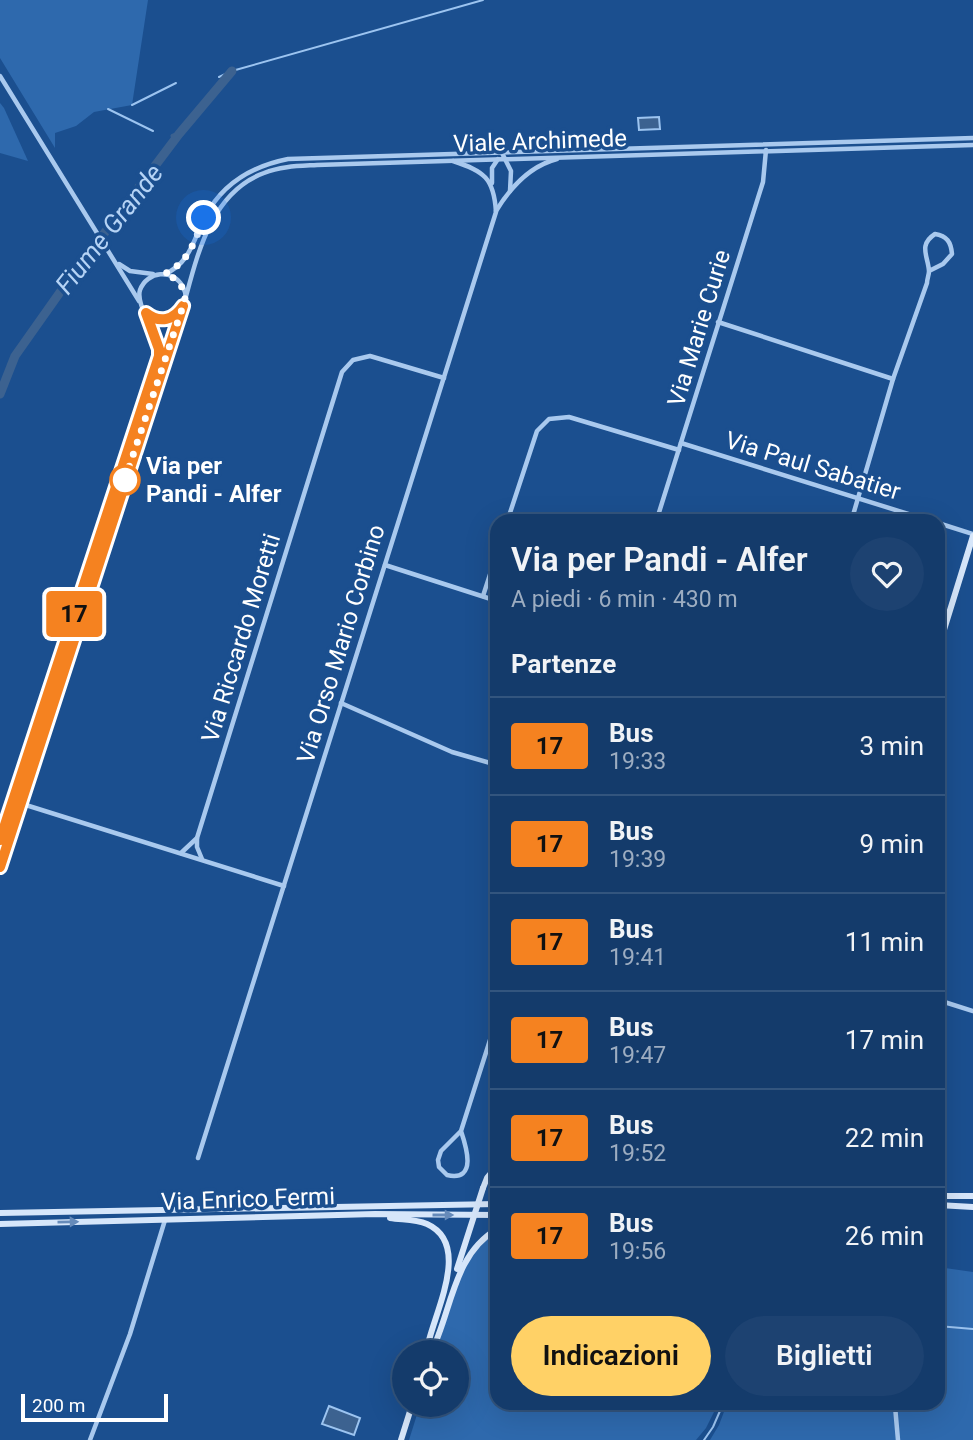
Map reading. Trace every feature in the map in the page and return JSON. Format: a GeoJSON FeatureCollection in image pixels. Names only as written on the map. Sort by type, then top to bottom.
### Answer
{"type":"FeatureCollection","features":[{"type":"Feature","properties":{"kind":"street"},"geometry":{"type":"LineString","coordinates":[[0,76],[140,301],[159,349],[159,356],[0,840]]}},
{"type":"Feature","properties":{"kind":"street","name":"Viale Archimede"},"geometry":{"type":"LineString","coordinates":[[164,274],[177,267],[192,250],[204,218],[219,197],[244,175],[267,164],[288,159],[973,138]]}},
{"type":"Feature","properties":{"kind":"street","name":"Via Marie Curie"},"geometry":{"type":"LineString","coordinates":[[659,514],[763,182],[766,144]]}},
{"type":"Feature","properties":{"kind":"street","name":"Viale Archimede"},"geometry":{"type":"LineString","coordinates":[[0,867],[206,234],[214,216],[232,194],[254,177],[296,166],[973,145]]}},
{"type":"Feature","properties":{"kind":"street"},"geometry":{"type":"LineString","coordinates":[[501,151],[511,171],[510,192]]}},
{"type":"Feature","properties":{"kind":"street"},"geometry":{"type":"LineString","coordinates":[[492,185],[492,168],[501,151]]}},
{"type":"Feature","properties":{"kind":"street"},"geometry":{"type":"LineString","coordinates":[[496,212],[528,173],[539,166],[566,157]]}},
{"type":"Feature","properties":{"kind":"street"},"geometry":{"type":"LineString","coordinates":[[453,161],[477,171],[492,185]]}},
{"type":"Feature","properties":{"kind":"street","name":"Via Orso Mario Corbino"},"geometry":{"type":"LineString","coordinates":[[198,1158],[496,212],[492,185]]}},
{"type":"Feature","properties":{"kind":"street"},"geometry":{"type":"LineString","coordinates":[[854,514],[893,379],[927,283],[929,271],[924,255],[928,238],[935,234],[943,235],[948,240],[952,254],[943,264],[929,271]]}},
{"type":"Feature","properties":{"kind":"street"},"geometry":{"type":"LineString","coordinates":[[116,261],[130,271],[164,274],[179,281],[183,287],[184,303],[176,315],[164,320],[146,313]]}},
{"type":"Feature","properties":{"kind":"street"},"geometry":{"type":"LineString","coordinates":[[140,301],[141,288],[145,281],[158,274]]}},
{"type":"Feature","properties":{"kind":"street"},"geometry":{"type":"LineString","coordinates":[[718,322],[893,379]]}},
{"type":"Feature","properties":{"kind":"street","name":"Via Riccardo Moretti"},"geometry":{"type":"LineString","coordinates":[[181,853],[197,838],[342,372],[353,360],[370,356],[443,378]]}},
{"type":"Feature","properties":{"kind":"street"},"geometry":{"type":"LineString","coordinates":[[510,514],[537,431],[555,416],[569,417],[679,450]]}},
{"type":"Feature","properties":{"kind":"street","name":"Via Paul Sabatier"},"geometry":{"type":"LineString","coordinates":[[681,443],[910,514]]}},
{"type":"Feature","properties":{"kind":"street","name":"Via Paul Sabatier"},"geometry":{"type":"LineString","coordinates":[[945,525],[973,535]]}},
{"type":"Feature","properties":{"kind":"street"},"geometry":{"type":"LineString","coordinates":[[945,626],[973,535]]}},
{"type":"Feature","properties":{"kind":"street"},"geometry":{"type":"LineString","coordinates":[[385,565],[490,598]]}},
{"type":"Feature","properties":{"kind":"street"},"geometry":{"type":"LineString","coordinates":[[483,596],[490,574]]}},
{"type":"Feature","properties":{"kind":"street"},"geometry":{"type":"LineString","coordinates":[[341,703],[452,752],[490,763]]}},
{"type":"Feature","properties":{"kind":"street"},"geometry":{"type":"LineString","coordinates":[[13,801],[284,886]]}},
{"type":"Feature","properties":{"kind":"street"},"geometry":{"type":"LineString","coordinates":[[197,838],[197,847],[203,860]]}},
{"type":"Feature","properties":{"kind":"street"},"geometry":{"type":"LineString","coordinates":[[945,1002],[973,1012]]}},
{"type":"Feature","properties":{"kind":"street"},"geometry":{"type":"LineString","coordinates":[[461,1131],[468,1164],[465,1171],[459,1175],[447,1175],[439,1167],[438,1160],[441,1151],[461,1131],[490,1040]]}},
{"type":"Feature","properties":{"kind":"street"},"geometry":{"type":"LineString","coordinates":[[432,1340],[483,1188],[490,1174]]}},
{"type":"Feature","properties":{"kind":"street"},"geometry":{"type":"LineString","coordinates":[[945,1196],[973,1196]]}},
{"type":"Feature","properties":{"kind":"street","name":"Via Enrico Fermi"},"geometry":{"type":"LineString","coordinates":[[0,1213],[490,1205]]}},
{"type":"Feature","properties":{"kind":"street"},"geometry":{"type":"LineString","coordinates":[[945,1205],[973,1207]]}},
{"type":"Feature","properties":{"kind":"street"},"geometry":{"type":"LineString","coordinates":[[374,1214],[429,1225],[440,1233],[447,1244],[450,1267],[430,1340]]}},
{"type":"Feature","properties":{"kind":"street","name":"Via Enrico Fermi"},"geometry":{"type":"LineString","coordinates":[[0,1224],[374,1214],[490,1215]]}},
{"type":"Feature","properties":{"kind":"street"},"geometry":{"type":"LineString","coordinates":[[90,1440],[130,1334],[165,1220]]}},
{"type":"Feature","properties":{"kind":"street"},"geometry":{"type":"LineString","coordinates":[[433,1340],[466,1257],[490,1233]]}},
{"type":"Feature","properties":{"kind":"street"},"geometry":{"type":"LineString","coordinates":[[895,1410],[898,1440]]}},
{"type":"Feature","properties":{"kind":"street"},"geometry":{"type":"LineString","coordinates":[[401,1440],[408,1417]]}},
{"type":"Feature","properties":{"kind":"shaded area"},"geometry":{"type":"Polygon","coordinates":[[[0,0],[148,0],[132,105],[94,112],[76,126],[55,133],[55,148],[0,58],[0,0]]]}},
{"type":"Feature","properties":{"kind":"shaded area"},"geometry":{"type":"Polygon","coordinates":[[[0,103],[4,108],[28,161],[0,153],[0,103]]]}},
{"type":"Feature","properties":{"kind":"shaded area"},"geometry":{"type":"Polygon","coordinates":[[[659,117],[660,129],[639,130],[638,118],[659,117]]]}},
{"type":"Feature","properties":{"kind":"shaded area"},"geometry":{"type":"Polygon","coordinates":[[[490,1236],[490,1410],[715,1410],[706,1428],[696,1440],[409,1440],[416,1417],[469,1417],[469,1340],[440,1340],[461,1273],[475,1248],[490,1236]]]}},
{"type":"Feature","properties":{"kind":"shaded area"},"geometry":{"type":"Polygon","coordinates":[[[945,1268],[973,1272],[973,1440],[710,1440],[725,1410],[945,1410],[945,1268]]]}},
{"type":"Feature","properties":{"kind":"shaded area"},"geometry":{"type":"Polygon","coordinates":[[[329,1406],[360,1418],[354,1435],[322,1424],[329,1406]]]}},
{"type":"Feature","properties":{"kind":"waterway","name":"Fiume Grande"},"geometry":{"type":"LineString","coordinates":[[219,77],[232,71],[483,0]]}},
{"type":"Feature","properties":{"kind":"waterway","name":"Fiume Grande"},"geometry":{"type":"LineString","coordinates":[[0,394],[15,356],[63,288],[179,134],[232,71]]}},
{"type":"Feature","properties":{"kind":"waterway","name":"Fiume Grande"},"geometry":{"type":"LineString","coordinates":[[132,105],[176,83]]}},
{"type":"Feature","properties":{"kind":"waterway"},"geometry":{"type":"LineString","coordinates":[[108,109],[153,131]]}},
{"type":"Feature","properties":{"kind":"waterway","name":"Fiume Grande"},"geometry":{"type":"LineString","coordinates":[[173,136],[179,134]]}},
{"type":"Feature","properties":{"kind":"waterway"},"geometry":{"type":"LineString","coordinates":[[945,1327],[973,1329]]}},
{"type":"Feature","properties":{"kind":"waterway"},"geometry":{"type":"LineString","coordinates":[[704,1440],[720,1410]]}},
{"type":"Feature","properties":{"kind":"bus line","name":"17"},"geometry":{"type":"LineString","coordinates":[[0,840],[159,356],[146,313],[164,320],[176,315],[183,306],[0,867]]}},
{"type":"Feature","properties":{"kind":"place","name":"Via per Pandi - Alfer"},"geometry":{"type":"Point","coordinates":[125,480]}},
{"type":"Feature","properties":{"kind":"route"},"geometry":{"type":"LineString","coordinates":[[125,480],[121,491],[185,300],[185,293],[179,281],[164,274],[177,267],[192,250],[204,218]]}}]}
